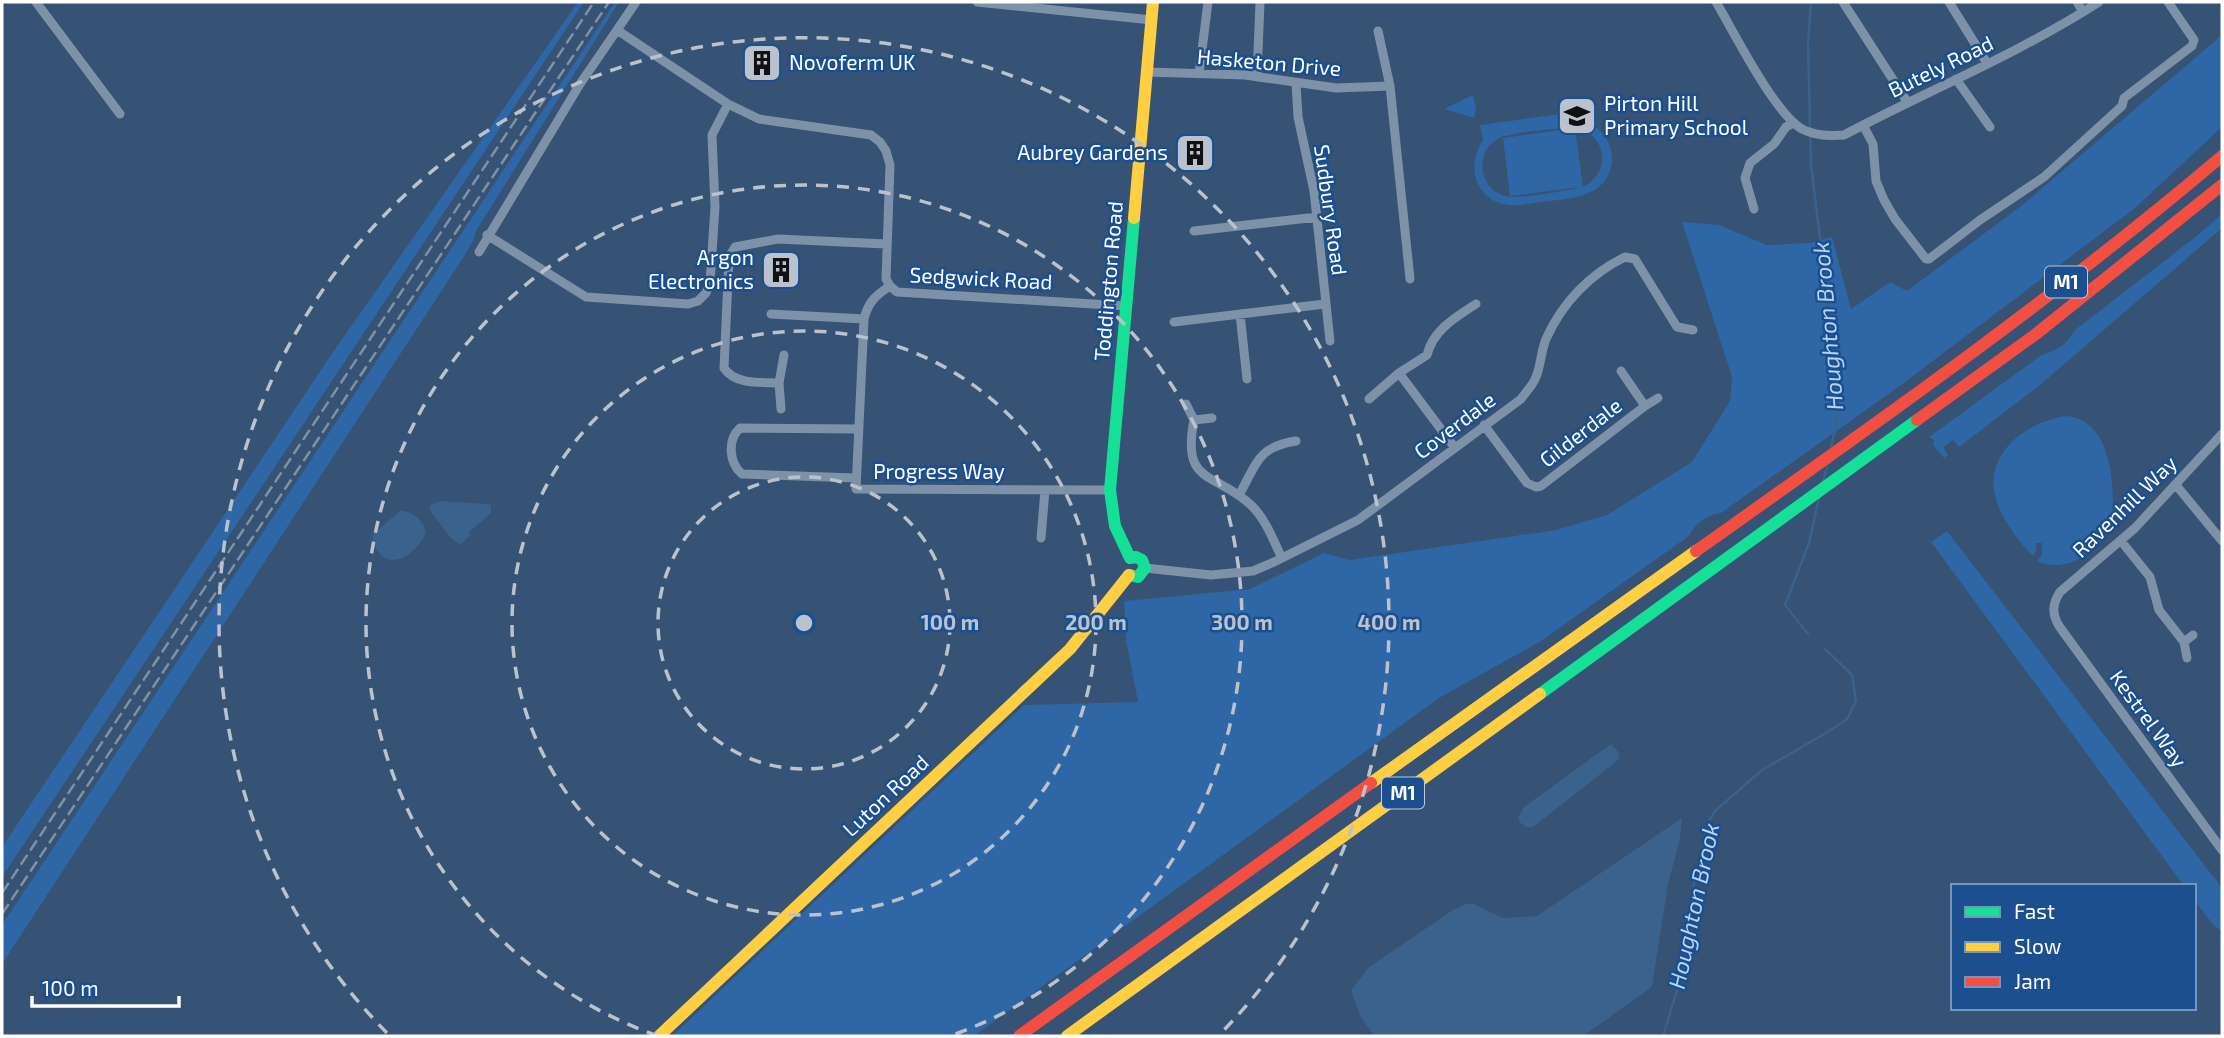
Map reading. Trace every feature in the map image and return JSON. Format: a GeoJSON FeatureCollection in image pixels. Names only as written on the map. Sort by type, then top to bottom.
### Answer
{"type":"FeatureCollection","features":[{"type":"Feature","properties":{"kind":"main road","name":"Toddington Road"},"geometry":{"type":"LineString","coordinates":[[1130,558],[1114,525],[1110,510],[1110,490],[1153,2]]}},
{"type":"Feature","properties":{"kind":"main road","name":"M1"},"geometry":{"type":"LineString","coordinates":[[1018,1036],[1906,402],[2135,228],[2222,156]]}},
{"type":"Feature","properties":{"kind":"main road","name":"M1"},"geometry":{"type":"LineString","coordinates":[[1067,1036],[2036,334],[2222,185]]}},
{"type":"Feature","properties":{"kind":"main road"},"geometry":{"type":"LineString","coordinates":[[1130,558],[1142,560],[1145,568],[1141,576],[1129,575],[1125,567],[1130,558]]}},
{"type":"Feature","properties":{"kind":"main road","name":"Luton Road"},"geometry":{"type":"LineString","coordinates":[[659,1036],[1070,649],[1129,575]]}},
{"type":"Feature","properties":{"kind":"main road"},"geometry":{"type":"LineString","coordinates":[[1003,1036],[1161,932]]}},
{"type":"Feature","properties":{"kind":"street"},"geometry":{"type":"LineString","coordinates":[[36,2],[120,114]]}},
{"type":"Feature","properties":{"kind":"street"},"geometry":{"type":"LineString","coordinates":[[479,252],[580,84],[636,2]]}},
{"type":"Feature","properties":{"kind":"street"},"geometry":{"type":"LineString","coordinates":[[977,2],[1152,20]]}},
{"type":"Feature","properties":{"kind":"street"},"geometry":{"type":"LineString","coordinates":[[1199,74],[1208,2]]}},
{"type":"Feature","properties":{"kind":"street"},"geometry":{"type":"LineString","coordinates":[[1257,77],[1260,2]]}},
{"type":"Feature","properties":{"kind":"street","name":"Butely Road"},"geometry":{"type":"LineString","coordinates":[[1716,2],[1781,111],[1803,130],[1820,136],[1844,135],[1987,63],[2099,2]]}},
{"type":"Feature","properties":{"kind":"street"},"geometry":{"type":"LineString","coordinates":[[1843,2],[1908,103]]}},
{"type":"Feature","properties":{"kind":"street"},"geometry":{"type":"LineString","coordinates":[[1949,2],[1987,63]]}},
{"type":"Feature","properties":{"kind":"street"},"geometry":{"type":"LineString","coordinates":[[2077,2],[2083,12]]}},
{"type":"Feature","properties":{"kind":"street"},"geometry":{"type":"LineString","coordinates":[[1863,125],[1873,144],[1876,180],[1884,200],[1926,259],[1929,258],[2044,177],[2122,107],[2124,98],[2192,46],[2194,40],[2168,2]]}},
{"type":"Feature","properties":{"kind":"street","name":"Sedgwick Road"},"geometry":{"type":"LineString","coordinates":[[617,30],[728,104],[759,119],[844,129],[871,135],[880,142],[890,165],[886,244],[887,279],[890,286],[904,293],[1126,306]]}},
{"type":"Feature","properties":{"kind":"street"},"geometry":{"type":"LineString","coordinates":[[1378,31],[1390,86],[1410,279]]}},
{"type":"Feature","properties":{"kind":"street","name":"Hasketon Drive"},"geometry":{"type":"LineString","coordinates":[[1146,72],[1257,77],[1336,88],[1390,86]]}},
{"type":"Feature","properties":{"kind":"street"},"geometry":{"type":"LineString","coordinates":[[1956,79],[1990,127]]}},
{"type":"Feature","properties":{"kind":"street","name":"Sudbury Road"},"geometry":{"type":"LineString","coordinates":[[1296,83],[1298,117],[1317,217],[1331,341]]}},
{"type":"Feature","properties":{"kind":"street"},"geometry":{"type":"LineString","coordinates":[[487,235],[586,297],[688,304],[698,301],[706,293],[712,271],[715,207],[713,130],[728,104]]}},
{"type":"Feature","properties":{"kind":"street"},"geometry":{"type":"LineString","coordinates":[[1754,209],[1745,178],[1749,163],[1774,144],[1786,127],[1793,123]]}},
{"type":"Feature","properties":{"kind":"street"},"geometry":{"type":"LineString","coordinates":[[1194,231],[1317,217]]}},
{"type":"Feature","properties":{"kind":"street"},"geometry":{"type":"LineString","coordinates":[[779,383],[743,380],[729,375],[724,368],[728,264],[731,251],[741,244],[778,239],[886,244]]}},
{"type":"Feature","properties":{"kind":"street","name":"Coverdale"},"geometry":{"type":"LineString","coordinates":[[1145,568],[1210,575],[1253,570],[1358,520],[1521,400],[1536,379],[1545,341],[1569,300],[1611,264],[1625,257],[1635,259],[1677,327],[1693,330]]}},
{"type":"Feature","properties":{"kind":"street"},"geometry":{"type":"LineString","coordinates":[[771,314],[864,319],[867,307],[874,298],[890,286]]}},
{"type":"Feature","properties":{"kind":"street"},"geometry":{"type":"LineString","coordinates":[[1174,322],[1325,304]]}},
{"type":"Feature","properties":{"kind":"street"},"geometry":{"type":"LineString","coordinates":[[1369,399],[1399,373],[1427,355],[1434,339],[1450,321],[1476,304]]}},
{"type":"Feature","properties":{"kind":"street"},"geometry":{"type":"LineString","coordinates":[[1240,314],[1247,379]]}},
{"type":"Feature","properties":{"kind":"street","name":"Progress Way"},"geometry":{"type":"LineString","coordinates":[[864,319],[856,489],[1110,490]]}},
{"type":"Feature","properties":{"kind":"street"},"geometry":{"type":"LineString","coordinates":[[781,409],[779,383],[784,355]]}},
{"type":"Feature","properties":{"kind":"street","name":"Gilderdale"},"geometry":{"type":"LineString","coordinates":[[1484,425],[1527,483],[1541,486],[1645,406],[1620,371]]}},
{"type":"Feature","properties":{"kind":"street"},"geometry":{"type":"LineString","coordinates":[[1399,373],[1455,448]]}},
{"type":"Feature","properties":{"kind":"street"},"geometry":{"type":"LineString","coordinates":[[1645,406],[1658,398]]}},
{"type":"Feature","properties":{"kind":"street"},"geometry":{"type":"LineString","coordinates":[[1186,404],[1194,420],[1191,439],[1193,462],[1211,479],[1239,495],[1259,513],[1282,558]]}},
{"type":"Feature","properties":{"kind":"street"},"geometry":{"type":"LineString","coordinates":[[1194,420],[1212,418]]}},
{"type":"Feature","properties":{"kind":"street"},"geometry":{"type":"LineString","coordinates":[[856,478],[742,474],[734,466],[732,443],[740,428],[859,429]]}},
{"type":"Feature","properties":{"kind":"street","name":"Ravenhill Way"},"geometry":{"type":"LineString","coordinates":[[2053,605],[2060,593],[2121,541],[2222,435]]}},
{"type":"Feature","properties":{"kind":"street"},"geometry":{"type":"LineString","coordinates":[[1239,495],[1265,450],[1276,444],[1296,440]]}},
{"type":"Feature","properties":{"kind":"street"},"geometry":{"type":"LineString","coordinates":[[2176,485],[2222,541]]}},
{"type":"Feature","properties":{"kind":"street"},"geometry":{"type":"LineString","coordinates":[[1041,538],[1045,490]]}},
{"type":"Feature","properties":{"kind":"street"},"geometry":{"type":"LineString","coordinates":[[2121,541],[2150,577],[2159,610],[2184,642],[2187,658]]}},
{"type":"Feature","properties":{"kind":"street","name":"Kestrel Way"},"geometry":{"type":"LineString","coordinates":[[2053,605],[2059,626],[2222,850]]}},
{"type":"Feature","properties":{"kind":"street"},"geometry":{"type":"LineString","coordinates":[[2184,642],[2193,635]]}},
{"type":"Feature","properties":{"kind":"shaded area"},"geometry":{"type":"Polygon","coordinates":[[[578,2],[584,2],[2,877],[2,847],[331,355],[578,2]]]}},
{"type":"Feature","properties":{"kind":"shaded area"},"geometry":{"type":"Polygon","coordinates":[[[615,2],[619,2],[476,231],[463,258],[2,964],[2,925],[615,2]]]}},
{"type":"Feature","properties":{"kind":"shaded area"},"geometry":{"type":"Polygon","coordinates":[[[2222,35],[2222,127],[2135,208],[1901,385],[1721,513],[1702,520],[1689,536],[1541,641],[1439,698],[974,1036],[672,1036],[1024,705],[1138,702],[1126,640],[1124,601],[1250,589],[1324,553],[1350,560],[1556,530],[1607,515],[1692,462],[1730,401],[1732,377],[1682,222],[1719,225],[1767,245],[1809,243],[1832,237],[1851,309],[1890,282],[1907,291],[2021,206],[2222,35]]]}},
{"type":"Feature","properties":{"kind":"shaded area"},"geometry":{"type":"Polygon","coordinates":[[[1473,95],[1476,108],[1474,118],[1444,109],[1473,95]]]}},
{"type":"Feature","properties":{"kind":"shaded area"},"geometry":{"type":"Polygon","coordinates":[[[1596,109],[1597,124],[1593,125],[1610,145],[1612,161],[1609,173],[1603,183],[1585,194],[1522,205],[1503,204],[1485,194],[1476,178],[1475,159],[1483,140],[1480,125],[1596,109]],[[1558,128],[1499,138],[1491,144],[1483,160],[1485,178],[1497,192],[1513,197],[1581,187],[1510,196],[1503,138],[1574,128],[1558,128]],[[1575,128],[1583,187],[1598,173],[1602,154],[1594,137],[1575,128]]]}},
{"type":"Feature","properties":{"kind":"shaded area"},"geometry":{"type":"Polygon","coordinates":[[[2222,214],[2222,228],[2040,385],[1959,447],[1953,440],[1943,447],[1948,455],[1944,458],[1933,445],[1934,440],[1929,437],[2040,356],[2060,347],[2075,330],[2222,214]]]}},
{"type":"Feature","properties":{"kind":"shaded area"},"geometry":{"type":"Polygon","coordinates":[[[2066,416],[2080,419],[2090,426],[2104,448],[2111,475],[2112,519],[2107,534],[2090,552],[2069,563],[2048,565],[2037,561],[2042,555],[2042,543],[2036,543],[2033,556],[2009,526],[1996,500],[1994,476],[1998,462],[2014,440],[2039,424],[2066,416]]]}},
{"type":"Feature","properties":{"kind":"shaded area"},"geometry":{"type":"Polygon","coordinates":[[[440,501],[487,504],[491,505],[491,513],[469,532],[474,532],[460,545],[449,536],[429,509],[430,505],[440,501]]]}},
{"type":"Feature","properties":{"kind":"shaded area"},"geometry":{"type":"Polygon","coordinates":[[[400,511],[417,517],[426,533],[413,551],[397,560],[389,559],[376,548],[372,535],[400,511]]]}},
{"type":"Feature","properties":{"kind":"shaded area"},"geometry":{"type":"Polygon","coordinates":[[[1947,531],[2222,888],[2222,931],[2215,927],[2196,903],[2196,884],[2183,884],[1931,542],[1947,531]]]}},
{"type":"Feature","properties":{"kind":"shaded area"},"geometry":{"type":"Polygon","coordinates":[[[1611,744],[1619,753],[1619,758],[1612,765],[1533,827],[1522,825],[1518,818],[1524,807],[1611,744]]]}},
{"type":"Feature","properties":{"kind":"shaded area"},"geometry":{"type":"Polygon","coordinates":[[[1682,818],[1680,839],[1668,884],[1652,987],[1583,1036],[1374,1036],[1360,1015],[1351,990],[1369,967],[1453,910],[1473,904],[1503,918],[1537,916],[1682,818]]]}},
{"type":"Feature","properties":{"kind":"waterway","name":"Houghton Brook"},"geometry":{"type":"LineString","coordinates":[[1811,2],[1808,44],[1811,165],[1838,384],[1837,421],[1831,447]]}},
{"type":"Feature","properties":{"kind":"waterway","name":"Houghton Brook"},"geometry":{"type":"LineString","coordinates":[[1823,481],[1827,467]]}},
{"type":"Feature","properties":{"kind":"waterway","name":"Houghton Brook"},"geometry":{"type":"LineString","coordinates":[[1808,634],[1785,605],[1809,543],[1819,498]]}},
{"type":"Feature","properties":{"kind":"waterway","name":"Houghton Brook"},"geometry":{"type":"LineString","coordinates":[[1663,1036],[1689,951],[1694,883],[1708,823],[1715,811],[1762,770],[1847,719],[1856,701],[1852,675],[1824,648]]}},
{"type":"Feature","properties":{"kind":"railway"},"geometry":{"type":"LineString","coordinates":[[2,893],[594,2]]}},
{"type":"Feature","properties":{"kind":"railway"},"geometry":{"type":"LineString","coordinates":[[2,914],[609,2]]}},
{"type":"Feature","properties":{"kind":"traffic: fast"},"geometry":{"type":"LineString","coordinates":[[1130,558],[1115,526],[1110,490],[1134,218]]}},
{"type":"Feature","properties":{"kind":"traffic: fast"},"geometry":{"type":"LineString","coordinates":[[1540,694],[1917,420]]}},
{"type":"Feature","properties":{"kind":"traffic: fast"},"geometry":{"type":"LineString","coordinates":[[1129,575],[1138,577],[1145,568],[1142,560],[1130,558]]}},
{"type":"Feature","properties":{"kind":"traffic: slow"},"geometry":{"type":"LineString","coordinates":[[1134,218],[1153,2]]}},
{"type":"Feature","properties":{"kind":"traffic: slow"},"geometry":{"type":"LineString","coordinates":[[1371,783],[1696,551]]}},
{"type":"Feature","properties":{"kind":"traffic: slow"},"geometry":{"type":"LineString","coordinates":[[659,1036],[1070,649],[1129,575]]}},
{"type":"Feature","properties":{"kind":"traffic: slow"},"geometry":{"type":"LineString","coordinates":[[1067,1036],[1540,694]]}},
{"type":"Feature","properties":{"kind":"traffic: jam"},"geometry":{"type":"LineString","coordinates":[[1696,551],[2029,310],[2159,209],[2222,156]]}},
{"type":"Feature","properties":{"kind":"traffic: jam"},"geometry":{"type":"LineString","coordinates":[[1917,420],[2036,334],[2222,185]]}},
{"type":"Feature","properties":{"kind":"traffic: jam"},"geometry":{"type":"LineString","coordinates":[[1019,1036],[1371,783]]}},
{"type":"Feature","properties":{"kind":"place","name":"Novoferm UK"},"geometry":{"type":"Point","coordinates":[762,63]}},
{"type":"Feature","properties":{"kind":"place","name":"Pirton Hill Primary School"},"geometry":{"type":"Point","coordinates":[1577,116]}},
{"type":"Feature","properties":{"kind":"place","name":"Aubrey Gardens"},"geometry":{"type":"Point","coordinates":[1195,153]}},
{"type":"Feature","properties":{"kind":"place","name":"Argon Electronics"},"geometry":{"type":"Point","coordinates":[781,270]}}]}
